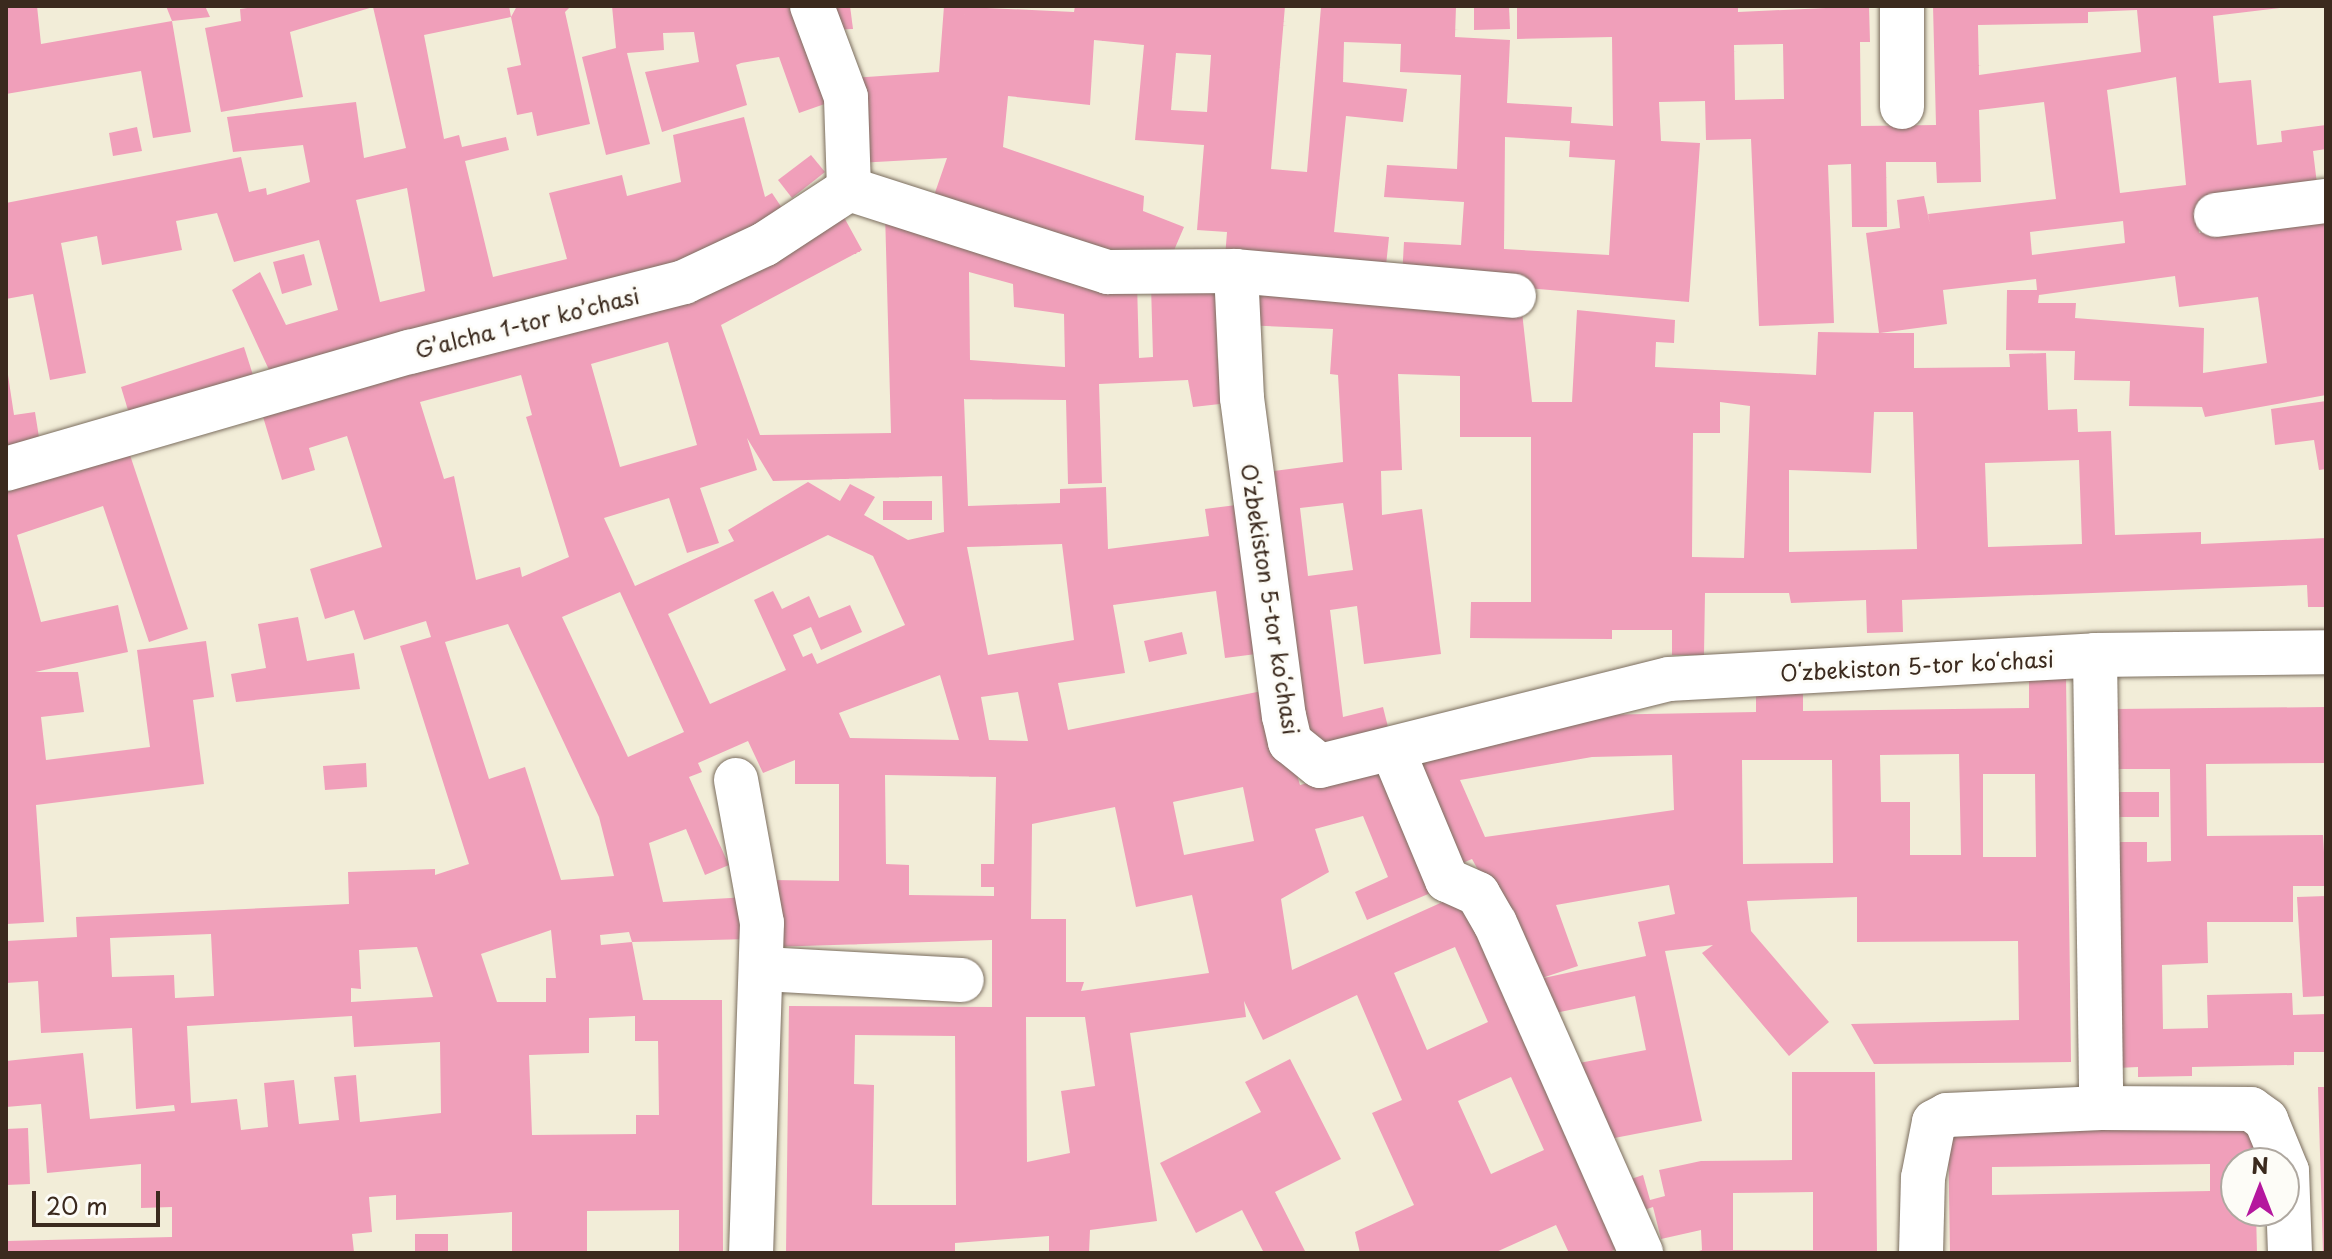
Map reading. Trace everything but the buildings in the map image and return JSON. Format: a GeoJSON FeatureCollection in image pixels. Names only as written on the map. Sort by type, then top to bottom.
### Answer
{"type":"FeatureCollection","features":[{"type":"Feature","properties":{"kind":"street"},"geometry":{"type":"LineString","coordinates":[[812,6],[846,97],[849,189],[1108,272],[1236,271],[1514,296]]}},
{"type":"Feature","properties":{"kind":"street"},"geometry":{"type":"LineString","coordinates":[[1902,6],[1902,107]]}},
{"type":"Feature","properties":{"kind":"street","name":"Gʼalcha 1-tor koʼchasi"},"geometry":{"type":"LineString","coordinates":[[6,469],[410,352],[684,282],[765,244],[849,189]]}},
{"type":"Feature","properties":{"kind":"street"},"geometry":{"type":"LineString","coordinates":[[2216,215],[2326,201]]}},
{"type":"Feature","properties":{"kind":"street","name":"Oʻzbekiston 5-tor koʻchasi"},"geometry":{"type":"LineString","coordinates":[[1236,271],[1242,398],[1290,742],[1320,766],[1393,751],[1669,679],[2095,655],[2326,652]]}},
{"type":"Feature","properties":{"kind":"street"},"geometry":{"type":"LineString","coordinates":[[2095,655],[2101,1108]]}},
{"type":"Feature","properties":{"kind":"street"},"geometry":{"type":"LineString","coordinates":[[1393,751],[1447,880],[1478,894],[1495,923],[1641,1253]]}},
{"type":"Feature","properties":{"kind":"street"},"geometry":{"type":"LineString","coordinates":[[736,780],[762,923],[763,969],[751,1253]]}},
{"type":"Feature","properties":{"kind":"street"},"geometry":{"type":"LineString","coordinates":[[763,969],[962,980]]}},
{"type":"Feature","properties":{"kind":"street"},"geometry":{"type":"LineString","coordinates":[[1921,1253],[1923,1178],[1934,1122],[1947,1115],[2101,1108],[2251,1109],[2266,1120],[2287,1171],[2290,1253]]}}]}
